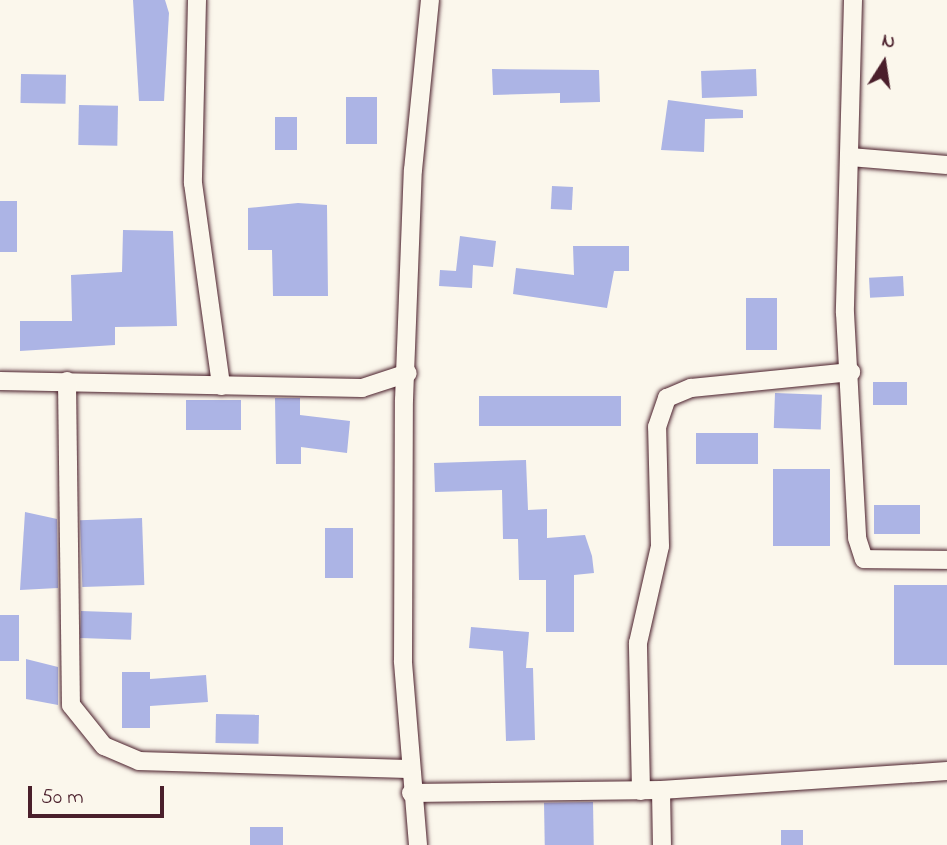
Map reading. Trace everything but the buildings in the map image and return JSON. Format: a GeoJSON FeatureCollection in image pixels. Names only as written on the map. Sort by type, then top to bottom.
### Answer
{"type":"FeatureCollection","features":[{"type":"Feature","properties":{"kind":"street"},"geometry":{"type":"LineString","coordinates":[[197,0],[193,183],[205,306],[222,386]]}},
{"type":"Feature","properties":{"kind":"street"},"geometry":{"type":"LineString","coordinates":[[418,845],[407,769],[408,373],[413,170],[430,0]]}},
{"type":"Feature","properties":{"kind":"street"},"geometry":{"type":"LineString","coordinates":[[853,0],[845,313],[863,559],[947,560]]}},
{"type":"Feature","properties":{"kind":"street"},"geometry":{"type":"LineString","coordinates":[[850,157],[947,165]]}},
{"type":"Feature","properties":{"kind":"street"},"geometry":{"type":"LineString","coordinates":[[641,791],[638,643],[660,546],[657,427],[667,398],[691,388],[851,372]]}},
{"type":"Feature","properties":{"kind":"street"},"geometry":{"type":"LineString","coordinates":[[0,381],[362,388],[408,373]]}},
{"type":"Feature","properties":{"kind":"street"},"geometry":{"type":"LineString","coordinates":[[67,381],[71,705],[104,746],[139,761],[407,769]]}},
{"type":"Feature","properties":{"kind":"street"},"geometry":{"type":"LineString","coordinates":[[411,793],[641,791],[947,771]]}},
{"type":"Feature","properties":{"kind":"street"},"geometry":{"type":"LineString","coordinates":[[661,790],[662,845]]}}]}
